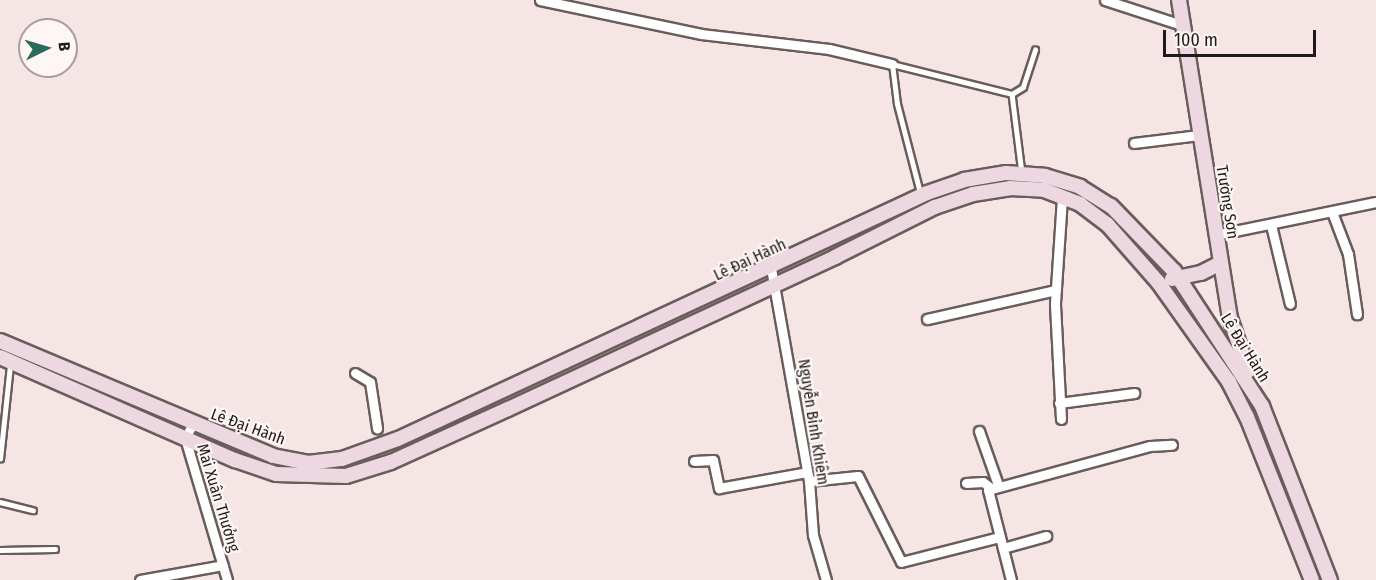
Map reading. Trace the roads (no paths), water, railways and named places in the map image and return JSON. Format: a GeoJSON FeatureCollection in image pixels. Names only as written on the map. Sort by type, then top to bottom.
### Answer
{"type":"FeatureCollection","features":[{"type":"Feature","properties":{"kind":"main road","name":"Trường Sơn"},"geometry":{"type":"LineString","coordinates":[[1179,0],[1230,318],[1260,404]]}},
{"type":"Feature","properties":{"kind":"main road","name":"Lê Đại Hành"},"geometry":{"type":"LineString","coordinates":[[0,341],[192,425],[273,456],[308,463],[342,459],[398,439],[771,268],[921,196],[964,180],[1022,174],[1045,176],[1080,187],[1111,206],[1179,277],[1260,404],[1330,580]]}},
{"type":"Feature","properties":{"kind":"main road","name":"Lê Đại Hành"},"geometry":{"type":"LineString","coordinates":[[5,360],[185,438],[276,474],[346,476],[391,462],[775,285],[935,207],[973,194],[1010,188],[1044,190],[1080,204],[1107,224],[1159,283],[1229,382],[1245,414],[1312,580]]}},
{"type":"Feature","properties":{"kind":"main road"},"geometry":{"type":"LineString","coordinates":[[1159,283],[1202,273],[1221,263]]}},
{"type":"Feature","properties":{"kind":"main road"},"geometry":{"type":"LineString","coordinates":[[1245,414],[1260,404]]}},
{"type":"Feature","properties":{"kind":"street"},"geometry":{"type":"LineString","coordinates":[[540,0],[701,34],[829,49],[892,64]]}},
{"type":"Feature","properties":{"kind":"street"},"geometry":{"type":"LineString","coordinates":[[1105,0],[1182,25]]}},
{"type":"Feature","properties":{"kind":"street"},"geometry":{"type":"LineString","coordinates":[[1134,143],[1199,135]]}},
{"type":"Feature","properties":{"kind":"street"},"geometry":{"type":"LineString","coordinates":[[1061,419],[1056,290],[1062,197]]}},
{"type":"Feature","properties":{"kind":"street"},"geometry":{"type":"LineString","coordinates":[[1215,235],[1376,202]]}},
{"type":"Feature","properties":{"kind":"street"},"geometry":{"type":"LineString","coordinates":[[1332,212],[1348,254],[1357,314]]}},
{"type":"Feature","properties":{"kind":"street"},"geometry":{"type":"LineString","coordinates":[[1270,225],[1290,304]]}},
{"type":"Feature","properties":{"kind":"street","name":"Nguyễn Bỉnh Khiêm"},"geometry":{"type":"LineString","coordinates":[[771,268],[808,477],[813,535],[826,580]]}},
{"type":"Feature","properties":{"kind":"street"},"geometry":{"type":"LineString","coordinates":[[927,320],[1056,290]]}},
{"type":"Feature","properties":{"kind":"street"},"geometry":{"type":"LineString","coordinates":[[355,373],[370,382],[377,428]]}},
{"type":"Feature","properties":{"kind":"street"},"geometry":{"type":"LineString","coordinates":[[1059,403],[1134,393]]}},
{"type":"Feature","properties":{"kind":"street","name":"Mai Xuân Thưởng"},"geometry":{"type":"LineString","coordinates":[[192,425],[185,438],[227,580]]}},
{"type":"Feature","properties":{"kind":"street"},"geometry":{"type":"LineString","coordinates":[[979,431],[995,487]]}},
{"type":"Feature","properties":{"kind":"street"},"geometry":{"type":"LineString","coordinates":[[966,483],[983,482],[995,487],[1150,446],[1172,445]]}},
{"type":"Feature","properties":{"kind":"street"},"geometry":{"type":"LineString","coordinates":[[694,461],[712,460],[717,486],[722,488],[808,477],[858,476],[901,562],[1000,537]]}},
{"type":"Feature","properties":{"kind":"street"},"geometry":{"type":"LineString","coordinates":[[995,487],[988,497],[1011,580]]}},
{"type":"Feature","properties":{"kind":"street"},"geometry":{"type":"LineString","coordinates":[[1003,548],[1046,536]]}},
{"type":"Feature","properties":{"kind":"street"},"geometry":{"type":"LineString","coordinates":[[140,580],[223,565]]}},
{"type":"Feature","properties":{"kind":"lane"},"geometry":{"type":"LineString","coordinates":[[921,196],[897,104],[892,64],[1012,94],[1023,87],[1035,50]]}},
{"type":"Feature","properties":{"kind":"lane"},"geometry":{"type":"LineString","coordinates":[[1012,94],[1022,174]]}},
{"type":"Feature","properties":{"kind":"lane"},"geometry":{"type":"LineString","coordinates":[[0,459],[5,360]]}},
{"type":"Feature","properties":{"kind":"lane"},"geometry":{"type":"LineString","coordinates":[[0,502],[33,510]]}},
{"type":"Feature","properties":{"kind":"lane"},"geometry":{"type":"LineString","coordinates":[[0,550],[55,549]]}}]}
